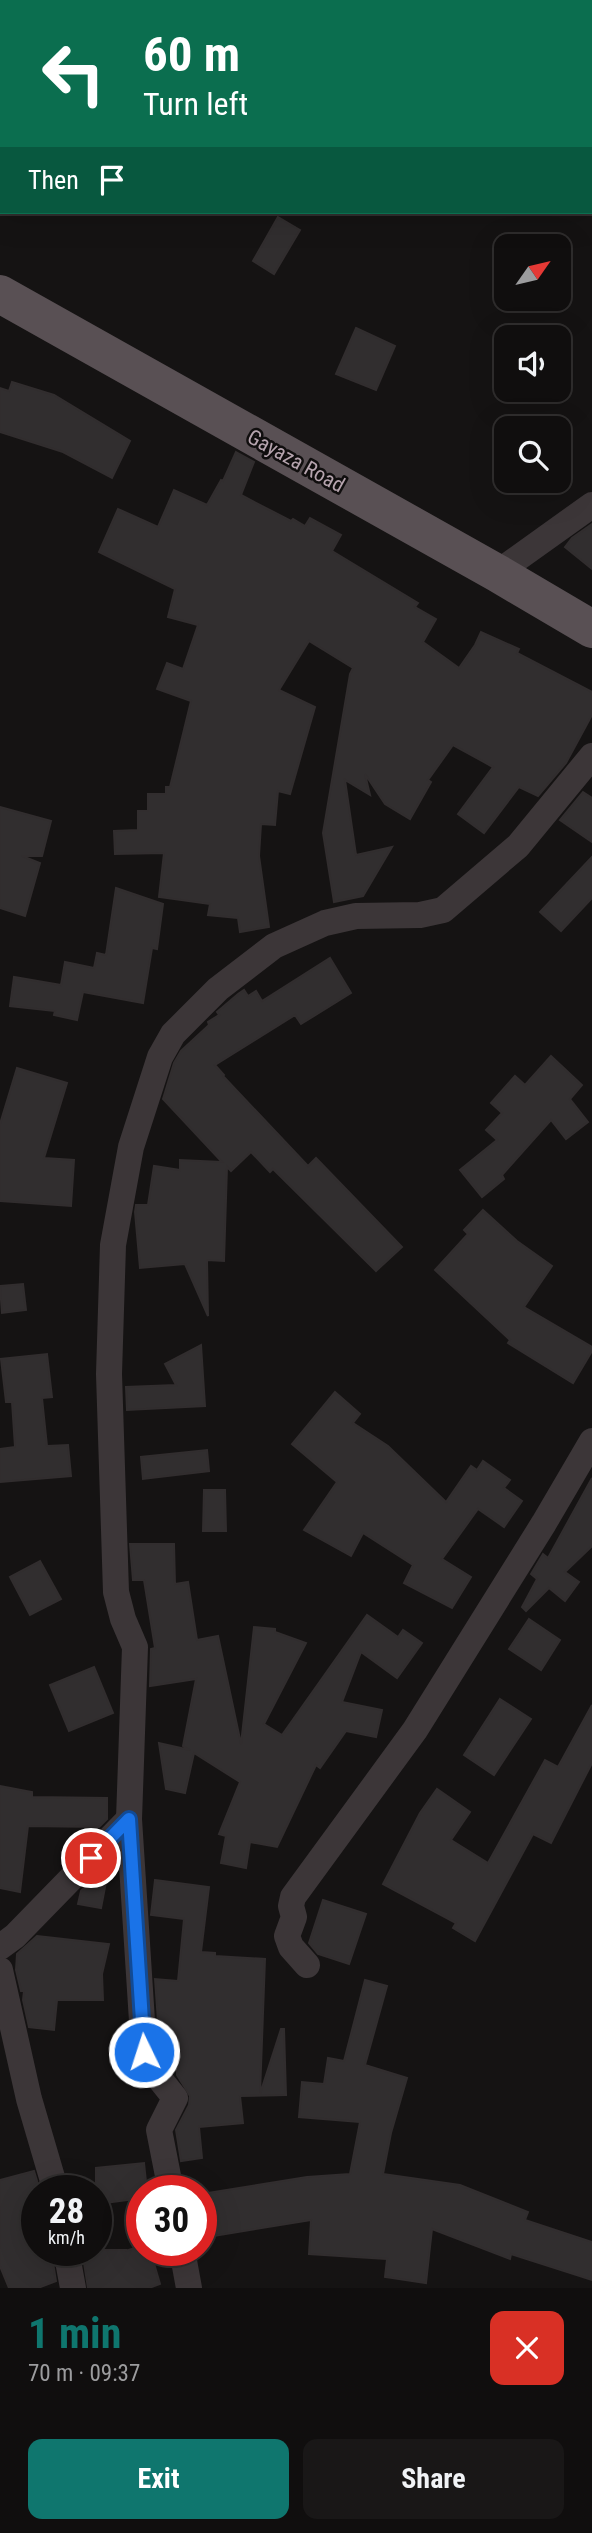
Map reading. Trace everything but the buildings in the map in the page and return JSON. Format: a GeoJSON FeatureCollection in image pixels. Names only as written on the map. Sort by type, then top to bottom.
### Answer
{"type":"FeatureCollection","features":[{"type":"Feature","properties":{"kind":"main road","name":"Gayaza Road"},"geometry":{"type":"LineString","coordinates":[[0,294],[592,629]]}},
{"type":"Feature","properties":{"kind":"street"},"geometry":{"type":"LineString","coordinates":[[497,573],[592,505]]}},
{"type":"Feature","properties":{"kind":"street"},"geometry":{"type":"LineString","coordinates":[[168,2175],[159,2130],[174,2098],[151,2068],[144,2052],[129,1819],[135,1647],[122,1619],[116,1592],[109,1374],[113,1245],[131,1147],[160,1057],[173,1034],[218,989],[274,946],[325,923],[356,916],[420,915],[443,910],[517,846],[592,756]]}},
{"type":"Feature","properties":{"kind":"street"},"geometry":{"type":"LineString","coordinates":[[307,1965],[291,1947],[287,1936],[294,1917],[291,1906],[293,1897],[415,1730],[544,1524],[592,1441]]}},
{"type":"Feature","properties":{"kind":"street"},"geometry":{"type":"LineString","coordinates":[[0,1947],[15,1936],[129,1819]]}},
{"type":"Feature","properties":{"kind":"street"},"geometry":{"type":"LineString","coordinates":[[0,1970],[29,2099],[51,2175]]}},
{"type":"Feature","properties":{"kind":"street"},"geometry":{"type":"LineString","coordinates":[[69,2266],[73,2288]]}},
{"type":"Feature","properties":{"kind":"street"},"geometry":{"type":"LineString","coordinates":[[184,2266],[189,2288]]}},
{"type":"Feature","properties":{"kind":"route"},"geometry":{"type":"LineString","coordinates":[[91,1858],[129,1819],[144,2052]]}}]}
